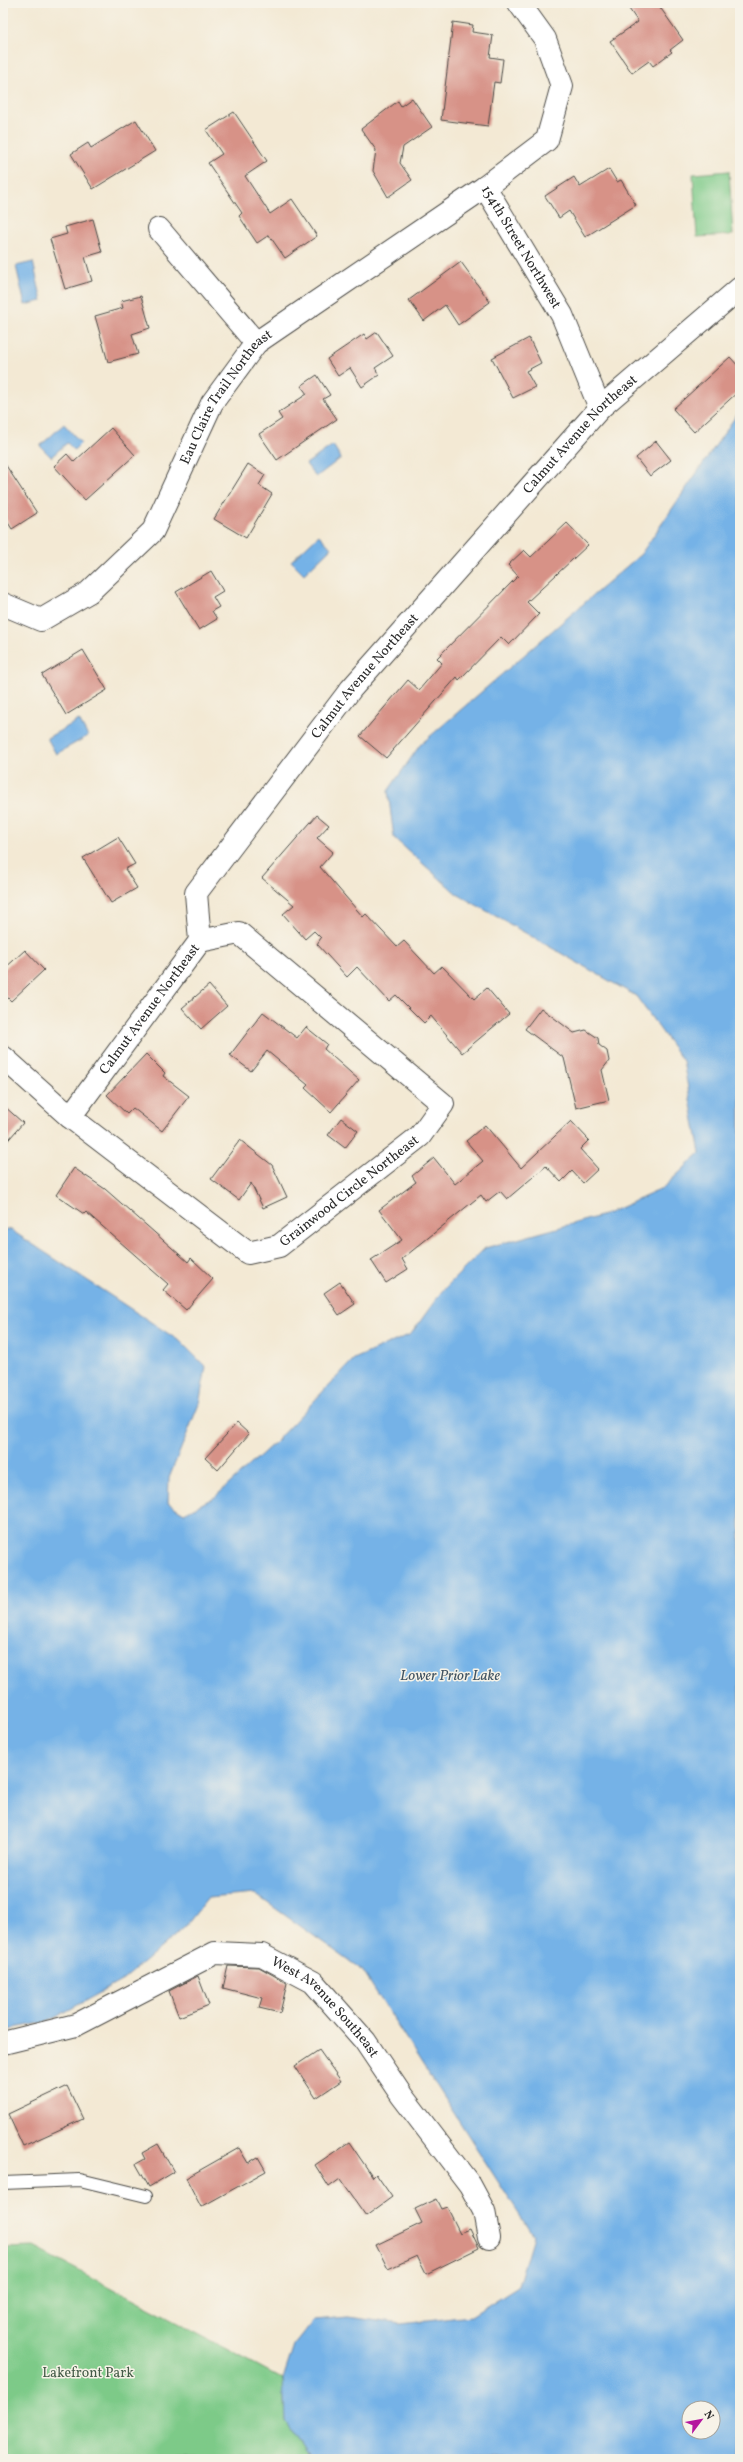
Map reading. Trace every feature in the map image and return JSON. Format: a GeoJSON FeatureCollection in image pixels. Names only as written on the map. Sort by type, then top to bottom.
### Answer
{"type":"FeatureCollection","features":[{"type":"Feature","properties":{"kind":"street","name":"154th Street Northwest"},"geometry":{"type":"LineString","coordinates":[[519,3],[545,39],[562,86],[547,140],[485,187],[562,315],[600,408]]}},
{"type":"Feature","properties":{"kind":"street","name":"Eau Claire Trail Northeast"},"geometry":{"type":"LineString","coordinates":[[3,604],[41,620],[89,592],[153,531],[212,403],[256,343],[485,187]]}},
{"type":"Feature","properties":{"kind":"street"},"geometry":{"type":"LineString","coordinates":[[159,228],[256,343]]}},
{"type":"Feature","properties":{"kind":"street","name":"Calmut Avenue Northeast"},"geometry":{"type":"LineString","coordinates":[[70,1117],[200,941],[196,893],[351,689],[600,408],[740,288]]}},
{"type":"Feature","properties":{"kind":"street","name":"Grainwood Circle Northeast"},"geometry":{"type":"LineString","coordinates":[[3,1057],[70,1117],[248,1253],[279,1246],[420,1136],[443,1104],[239,933],[200,941]]}},
{"type":"Feature","properties":{"kind":"street","name":"West Avenue Southeast"},"geometry":{"type":"LineString","coordinates":[[3,2043],[76,2025],[215,1954],[262,1955],[313,1982],[365,2041],[407,2102],[470,2185],[484,2211],[488,2238]]}},
{"type":"Feature","properties":{"kind":"lane"},"geometry":{"type":"LineString","coordinates":[[3,2183],[80,2180],[146,2196]]}},
{"type":"Feature","properties":{"kind":"green space"},"geometry":{"type":"Polygon","coordinates":[[[729,171],[733,235],[697,237],[693,174],[729,171]]]}},
{"type":"Feature","properties":{"kind":"green space","name":"Lakefront Park"},"geometry":{"type":"Polygon","coordinates":[[[34,2247],[283,2379],[285,2421],[309,2459],[3,2459],[3,2248],[34,2247]]]}},
{"type":"Feature","properties":{"kind":"water"},"geometry":{"type":"Polygon","coordinates":[[[33,262],[42,301],[25,305],[16,266],[33,262]]]}},
{"type":"Feature","properties":{"kind":"water","name":"Lower Prior Lake"},"geometry":{"type":"Polygon","coordinates":[[[740,410],[740,2459],[309,2459],[285,2421],[283,2379],[294,2345],[314,2320],[348,2317],[401,2324],[471,2316],[518,2286],[533,2236],[362,1970],[255,1894],[208,1898],[185,1927],[123,1980],[47,2022],[3,2030],[3,1229],[11,1230],[181,1342],[206,1367],[199,1404],[169,1478],[168,1503],[184,1513],[215,1497],[274,1443],[354,1359],[411,1334],[442,1291],[485,1248],[604,1215],[662,1189],[700,1153],[683,1061],[636,996],[457,894],[394,838],[388,791],[420,745],[641,554],[740,410]]]}},
{"type":"Feature","properties":{"kind":"water"},"geometry":{"type":"Polygon","coordinates":[[[64,424],[81,443],[74,450],[67,443],[51,457],[40,446],[64,424]]]}},
{"type":"Feature","properties":{"kind":"water"},"geometry":{"type":"Polygon","coordinates":[[[333,445],[341,458],[316,477],[306,464],[333,445]]]}},
{"type":"Feature","properties":{"kind":"water"},"geometry":{"type":"Polygon","coordinates":[[[319,535],[331,548],[304,574],[291,561],[319,535]]]}},
{"type":"Feature","properties":{"kind":"water"},"geometry":{"type":"Polygon","coordinates":[[[79,720],[88,736],[56,754],[47,738],[79,720]]]}},
{"type":"Feature","properties":{"kind":"building"},"geometry":{"type":"Polygon","coordinates":[[[625,3],[657,3],[683,40],[670,50],[672,52],[653,66],[649,61],[632,73],[610,41],[638,22],[625,3]]]}},
{"type":"Feature","properties":{"kind":"building"},"geometry":{"type":"Polygon","coordinates":[[[453,22],[473,25],[472,32],[493,35],[490,57],[503,59],[500,83],[494,82],[488,126],[441,120],[453,22]]]}},
{"type":"Feature","properties":{"kind":"building"},"geometry":{"type":"Polygon","coordinates":[[[412,98],[432,127],[403,147],[400,163],[412,180],[388,197],[373,171],[376,150],[361,129],[398,101],[401,106],[412,98]]]}},
{"type":"Feature","properties":{"kind":"building"},"geometry":{"type":"Polygon","coordinates":[[[234,112],[267,161],[245,176],[270,214],[292,199],[317,236],[285,258],[269,235],[257,243],[239,216],[242,213],[208,163],[222,154],[206,130],[234,112]]]}},
{"type":"Feature","properties":{"kind":"building"},"geometry":{"type":"Polygon","coordinates":[[[136,120],[155,151],[93,189],[71,154],[88,143],[91,148],[136,120]]]}},
{"type":"Feature","properties":{"kind":"building"},"geometry":{"type":"Polygon","coordinates":[[[609,169],[617,182],[621,180],[636,205],[585,237],[569,211],[559,218],[545,196],[574,177],[580,187],[609,169]]]}},
{"type":"Feature","properties":{"kind":"building"},"geometry":{"type":"Polygon","coordinates":[[[93,219],[102,252],[85,257],[92,281],[65,289],[50,239],[67,234],[65,227],[93,219]]]}},
{"type":"Feature","properties":{"kind":"building"},"geometry":{"type":"Polygon","coordinates":[[[461,262],[490,302],[458,325],[445,305],[424,321],[409,300],[461,262]]]}},
{"type":"Feature","properties":{"kind":"building"},"geometry":{"type":"Polygon","coordinates":[[[141,296],[150,328],[132,334],[138,354],[108,362],[95,316],[123,308],[121,301],[141,296]]]}},
{"type":"Feature","properties":{"kind":"building"},"geometry":{"type":"Polygon","coordinates":[[[377,332],[393,356],[375,368],[379,375],[362,387],[350,368],[338,376],[327,359],[364,334],[367,339],[377,332]]]}},
{"type":"Feature","properties":{"kind":"building"},"geometry":{"type":"Polygon","coordinates":[[[529,338],[541,363],[526,371],[535,387],[513,398],[492,358],[529,338]]]}},
{"type":"Feature","properties":{"kind":"building"},"geometry":{"type":"Polygon","coordinates":[[[730,357],[740,368],[740,390],[694,432],[673,409],[730,357]]]}},
{"type":"Feature","properties":{"kind":"building"},"geometry":{"type":"Polygon","coordinates":[[[317,375],[330,395],[323,399],[337,419],[277,460],[259,434],[282,419],[278,413],[307,394],[301,386],[317,375]]]}},
{"type":"Feature","properties":{"kind":"building"},"geometry":{"type":"Polygon","coordinates":[[[111,428],[135,455],[85,500],[54,466],[67,454],[74,462],[111,428]]]}},
{"type":"Feature","properties":{"kind":"building"},"geometry":{"type":"Polygon","coordinates":[[[656,441],[671,460],[650,476],[636,458],[656,441]]]}},
{"type":"Feature","properties":{"kind":"building"},"geometry":{"type":"Polygon","coordinates":[[[3,461],[37,513],[12,529],[3,515],[3,461]]]}},
{"type":"Feature","properties":{"kind":"building"},"geometry":{"type":"Polygon","coordinates":[[[248,464],[265,475],[259,485],[272,494],[246,538],[214,519],[248,464]]]}},
{"type":"Feature","properties":{"kind":"building"},"geometry":{"type":"Polygon","coordinates":[[[567,523],[588,545],[527,602],[539,614],[509,645],[501,637],[459,680],[457,677],[386,758],[360,736],[408,680],[419,690],[442,663],[437,658],[518,576],[508,565],[524,550],[531,557],[567,523]]]}},
{"type":"Feature","properties":{"kind":"building"},"geometry":{"type":"Polygon","coordinates":[[[211,571],[223,591],[213,597],[219,607],[212,611],[217,619],[199,630],[176,592],[211,571]]]}},
{"type":"Feature","properties":{"kind":"building"},"geometry":{"type":"Polygon","coordinates":[[[83,650],[107,690],[66,715],[42,675],[83,650]]]}},
{"type":"Feature","properties":{"kind":"building"},"geometry":{"type":"Polygon","coordinates":[[[317,815],[329,825],[317,838],[333,852],[320,867],[363,917],[366,914],[397,947],[404,941],[434,973],[442,966],[474,999],[487,988],[509,1014],[462,1053],[431,1016],[424,1023],[396,995],[389,1001],[357,967],[347,977],[317,944],[321,938],[314,931],[305,939],[283,914],[294,905],[262,878],[317,815]]]}},
{"type":"Feature","properties":{"kind":"building"},"geometry":{"type":"Polygon","coordinates":[[[118,837],[135,864],[125,869],[137,888],[111,903],[83,858],[118,837]]]}},
{"type":"Feature","properties":{"kind":"building"},"geometry":{"type":"Polygon","coordinates":[[[25,950],[44,970],[11,1001],[3,993],[3,970],[25,950]]]}},
{"type":"Feature","properties":{"kind":"building"},"geometry":{"type":"Polygon","coordinates":[[[209,985],[227,1006],[201,1029],[182,1008],[209,985]]]}},
{"type":"Feature","properties":{"kind":"building"},"geometry":{"type":"Polygon","coordinates":[[[541,1008],[574,1033],[586,1030],[598,1038],[599,1045],[607,1051],[609,1061],[602,1070],[609,1100],[576,1108],[564,1058],[525,1029],[541,1008]]]}},
{"type":"Feature","properties":{"kind":"building"},"geometry":{"type":"Polygon","coordinates":[[[263,1012],[297,1038],[306,1027],[327,1044],[324,1049],[359,1080],[331,1112],[305,1088],[308,1085],[267,1051],[251,1071],[230,1055],[263,1012]]]}},
{"type":"Feature","properties":{"kind":"building"},"geometry":{"type":"Polygon","coordinates":[[[146,1054],[165,1073],[163,1076],[189,1096],[162,1131],[133,1108],[127,1114],[107,1095],[146,1054]]]}},
{"type":"Feature","properties":{"kind":"building"},"geometry":{"type":"Polygon","coordinates":[[[3,1105],[23,1123],[3,1146],[3,1105]]]}},
{"type":"Feature","properties":{"kind":"building"},"geometry":{"type":"Polygon","coordinates":[[[341,1118],[358,1131],[345,1148],[328,1135],[341,1118]]]}},
{"type":"Feature","properties":{"kind":"building"},"geometry":{"type":"Polygon","coordinates":[[[571,1121],[589,1140],[580,1149],[598,1169],[583,1183],[572,1171],[561,1182],[546,1166],[507,1199],[500,1191],[486,1202],[481,1195],[402,1259],[408,1269],[386,1283],[371,1260],[402,1240],[379,1210],[416,1182],[412,1176],[434,1158],[455,1184],[483,1161],[466,1141],[485,1125],[521,1168],[571,1121]]]}},
{"type":"Feature","properties":{"kind":"building"},"geometry":{"type":"Polygon","coordinates":[[[240,1140],[272,1165],[287,1197],[263,1208],[251,1183],[239,1200],[211,1179],[240,1140]]]}},
{"type":"Feature","properties":{"kind":"building"},"geometry":{"type":"Polygon","coordinates":[[[74,1168],[105,1189],[188,1262],[191,1258],[213,1279],[186,1310],[163,1290],[168,1284],[86,1212],[84,1214],[56,1195],[74,1168]]]}},
{"type":"Feature","properties":{"kind":"building"},"geometry":{"type":"Polygon","coordinates":[[[340,1282],[355,1304],[339,1315],[324,1293],[340,1282]]]}},
{"type":"Feature","properties":{"kind":"building"},"geometry":{"type":"Polygon","coordinates":[[[237,1423],[249,1434],[218,1470],[205,1458],[237,1423]]]}},
{"type":"Feature","properties":{"kind":"building"},"geometry":{"type":"Polygon","coordinates":[[[228,1966],[259,1967],[287,1983],[280,2013],[259,2008],[262,1998],[223,1988],[228,1966]]]}},
{"type":"Feature","properties":{"kind":"building"},"geometry":{"type":"Polygon","coordinates":[[[198,1976],[209,2005],[179,2017],[169,1991],[198,1976]]]}},
{"type":"Feature","properties":{"kind":"building"},"geometry":{"type":"Polygon","coordinates":[[[319,2050],[341,2081],[316,2098],[295,2066],[319,2050]]]}},
{"type":"Feature","properties":{"kind":"building"},"geometry":{"type":"Polygon","coordinates":[[[67,2086],[83,2119],[23,2146],[8,2114],[67,2086]]]}},
{"type":"Feature","properties":{"kind":"building"},"geometry":{"type":"Polygon","coordinates":[[[349,2142],[373,2177],[376,2174],[392,2197],[366,2216],[340,2179],[329,2187],[315,2165],[349,2142]]]}},
{"type":"Feature","properties":{"kind":"building"},"geometry":{"type":"Polygon","coordinates":[[[158,2144],[174,2172],[149,2187],[136,2164],[145,2159],[142,2153],[158,2144]]]}},
{"type":"Feature","properties":{"kind":"building"},"geometry":{"type":"Polygon","coordinates":[[[239,2148],[248,2163],[258,2157],[266,2171],[201,2207],[186,2178],[239,2148]]]}},
{"type":"Feature","properties":{"kind":"building"},"geometry":{"type":"Polygon","coordinates":[[[436,2199],[441,2209],[447,2207],[460,2233],[470,2229],[479,2248],[426,2274],[417,2256],[388,2269],[376,2245],[422,2223],[415,2209],[436,2199]]]}}]}
